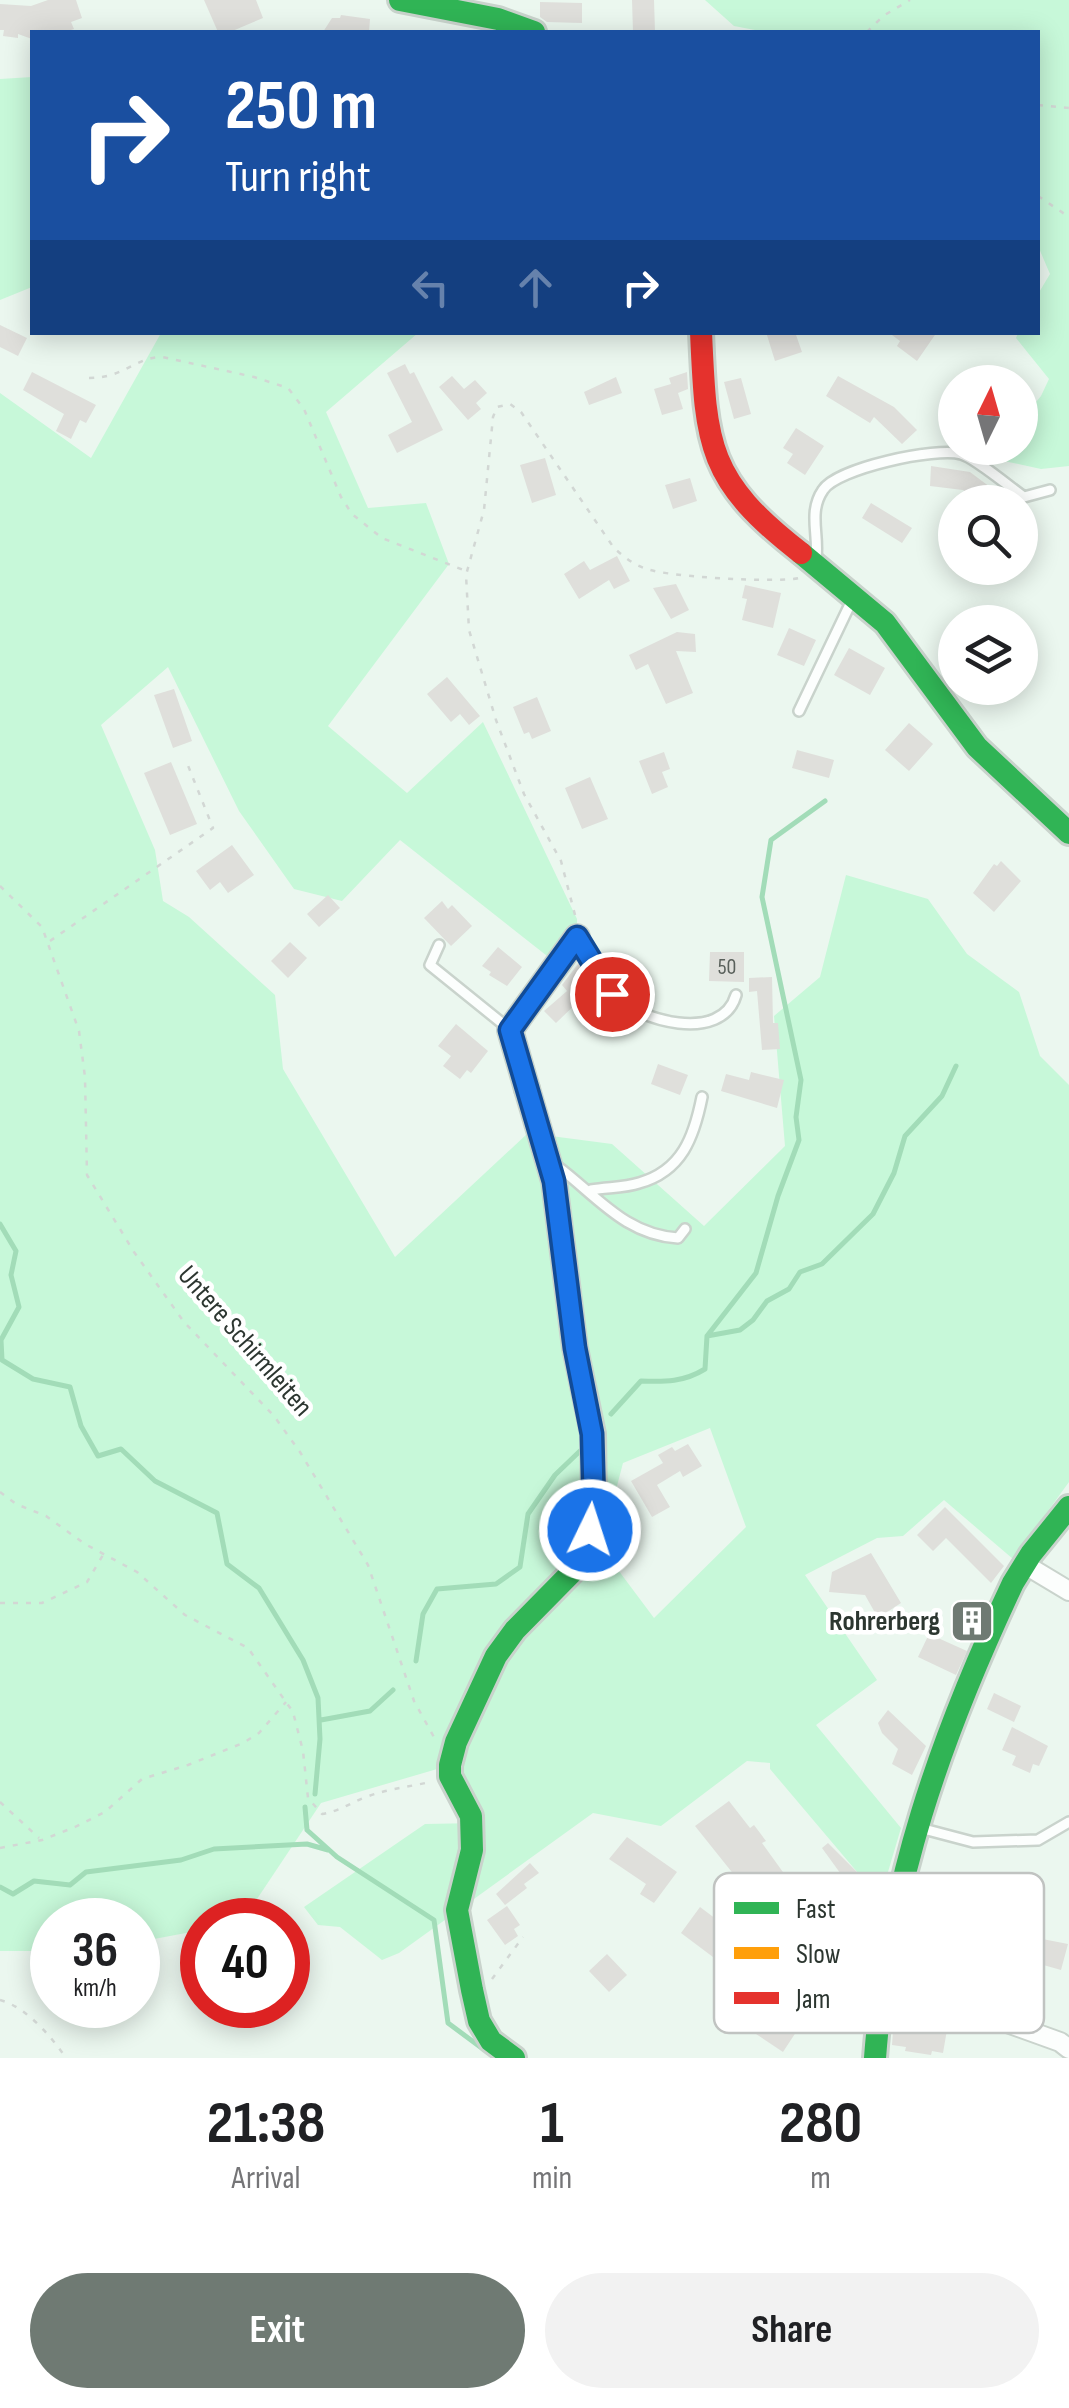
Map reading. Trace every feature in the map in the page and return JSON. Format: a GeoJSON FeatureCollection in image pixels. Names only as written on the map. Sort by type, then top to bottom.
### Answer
{"type":"FeatureCollection","features":[{"type":"Feature","properties":{"kind":"street"},"geometry":{"type":"LineString","coordinates":[[400,0],[445,4],[529,30]]}},
{"type":"Feature","properties":{"kind":"street"},"geometry":{"type":"LineString","coordinates":[[701,335],[706,410],[721,471],[744,503],[886,624],[966,734],[1000,772],[1069,833]]}},
{"type":"Feature","properties":{"kind":"street"},"geometry":{"type":"LineString","coordinates":[[514,2058],[490,2041],[479,2021],[472,1990],[458,1910],[472,1850],[471,1816],[450,1770],[456,1742],[496,1656],[514,1630],[582,1563],[594,1509],[592,1434],[575,1348],[550,1167],[510,1030],[577,937]]}},
{"type":"Feature","properties":{"kind":"street"},"geometry":{"type":"LineString","coordinates":[[901,1873],[946,1735],[1024,1564],[1069,1507]]}},
{"type":"Feature","properties":{"kind":"street"},"geometry":{"type":"LineString","coordinates":[[1024,1564],[1069,1592]]}},
{"type":"Feature","properties":{"kind":"street"},"geometry":{"type":"LineString","coordinates":[[875,2058],[876,2033]]}},
{"type":"Feature","properties":{"kind":"street"},"geometry":{"type":"LineString","coordinates":[[1035,2033],[1060,2042],[1069,2050]]}},
{"type":"Feature","properties":{"kind":"lane"},"geometry":{"type":"LineString","coordinates":[[814,564],[817,552],[813,523],[824,486],[874,465],[932,454],[962,454],[1024,498],[1050,490]]}},
{"type":"Feature","properties":{"kind":"lane"},"geometry":{"type":"LineString","coordinates":[[799,711],[855,594]]}},
{"type":"Feature","properties":{"kind":"lane"},"geometry":{"type":"LineString","coordinates":[[577,937],[612,994],[643,1014],[703,1024],[718,1020],[733,1006],[736,995]]}},
{"type":"Feature","properties":{"kind":"lane"},"geometry":{"type":"LineString","coordinates":[[439,945],[430,966],[510,1030]]}},
{"type":"Feature","properties":{"kind":"lane"},"geometry":{"type":"LineString","coordinates":[[591,1190],[639,1184],[668,1171],[686,1150],[702,1097]]}},
{"type":"Feature","properties":{"kind":"lane"},"geometry":{"type":"LineString","coordinates":[[550,1167],[554,1164],[591,1190],[610,1212],[632,1226],[664,1238],[678,1238],[685,1229]]}},
{"type":"Feature","properties":{"kind":"lane"},"geometry":{"type":"LineString","coordinates":[[914,1826],[973,1842],[1038,1840],[1069,1822]]}},
{"type":"Feature","properties":{"kind":"path"},"geometry":{"type":"LineString","coordinates":[[868,30],[910,0]]}},
{"type":"Feature","properties":{"kind":"path"},"geometry":{"type":"LineString","coordinates":[[1040,105],[1069,108]]}},
{"type":"Feature","properties":{"kind":"path"},"geometry":{"type":"LineString","coordinates":[[1040,197],[1069,218]]}},
{"type":"Feature","properties":{"kind":"path"},"geometry":{"type":"LineString","coordinates":[[89,378],[118,376],[144,361],[162,357],[281,384],[300,401],[352,514],[382,538],[467,572]]}},
{"type":"Feature","properties":{"kind":"path"},"geometry":{"type":"LineString","coordinates":[[577,937],[574,907],[561,861],[524,794],[475,656],[466,601],[467,572],[484,510],[497,407],[514,406],[536,430],[614,548],[627,560],[649,570],[792,580],[807,575],[814,564]]}},
{"type":"Feature","properties":{"kind":"path"},"geometry":{"type":"LineString","coordinates":[[49,942],[213,828],[187,763]]}},
{"type":"Feature","properties":{"kind":"path","name":"Untere Schirmleiten"},"geometry":{"type":"LineString","coordinates":[[0,886],[42,927],[79,1031],[87,1175],[134,1252],[184,1322],[274,1416],[300,1452],[368,1565],[414,1701],[450,1770]]}},
{"type":"Feature","properties":{"kind":"path"},"geometry":{"type":"LineString","coordinates":[[0,1492],[138,1572],[185,1616],[248,1648],[287,1700],[300,1740],[308,1798],[322,1814],[340,1811],[360,1799],[450,1770]]}},
{"type":"Feature","properties":{"kind":"path"},"geometry":{"type":"LineString","coordinates":[[0,1603],[42,1603],[87,1582],[104,1554]]}},
{"type":"Feature","properties":{"kind":"path"},"geometry":{"type":"LineString","coordinates":[[0,1848],[42,1840],[105,1812],[142,1779],[243,1743],[259,1733],[287,1700]]}},
{"type":"Feature","properties":{"kind":"path"},"geometry":{"type":"LineString","coordinates":[[0,1802],[42,1840]]}},
{"type":"Feature","properties":{"kind":"path"},"geometry":{"type":"LineString","coordinates":[[492,1992],[492,1978],[523,1937]]}},
{"type":"Feature","properties":{"kind":"path"},"geometry":{"type":"LineString","coordinates":[[0,2000],[13,2003],[55,2042],[66,2058]]}},
{"type":"Feature","properties":{"kind":"green space"},"geometry":{"type":"Polygon","coordinates":[[[705,0],[1069,0],[1069,466],[1041,469],[1022,465],[1038,465],[1038,400],[1049,379],[1016,338],[1040,335],[1040,291],[1050,274],[1040,251],[1040,30],[755,30],[734,26],[705,0]]]}},
{"type":"Feature","properties":{"kind":"green space"},"geometry":{"type":"Polygon","coordinates":[[[30,77],[30,288],[0,300],[0,79],[30,77]]]}},
{"type":"Feature","properties":{"kind":"green space"},"geometry":{"type":"Polygon","coordinates":[[[160,335],[416,335],[326,412],[368,508],[426,503],[449,564],[328,726],[407,793],[483,722],[577,919],[577,937],[556,963],[400,840],[342,901],[294,889],[239,811],[168,667],[101,725],[155,850],[163,901],[189,917],[275,995],[283,1069],[395,1257],[528,1133],[612,1144],[704,1226],[785,1146],[774,1016],[820,977],[846,875],[928,899],[967,954],[1019,992],[1040,1056],[1069,1085],[1069,1482],[1013,1559],[944,1500],[903,1536],[877,1538],[805,1575],[877,1680],[816,1725],[901,1828],[888,1873],[858,1873],[770,1769],[770,1763],[747,1761],[661,1826],[593,1813],[399,1953],[382,1960],[340,1927],[318,1925],[310,1915],[310,1903],[425,1824],[478,1823],[444,1767],[321,1803],[258,1898],[180,1898],[180,1934],[160,1938],[160,1898],[30,1898],[30,1951],[0,1951],[0,393],[91,458],[160,335]],[[710,1428],[623,1463],[601,1547],[654,1618],[746,1527],[710,1428]]]}},
{"type":"Feature","properties":{"kind":"building"},"geometry":{"type":"Polygon","coordinates":[[[48,0],[76,0],[82,18],[71,22],[71,30],[30,30],[30,38],[18,34],[18,38],[3,36],[0,4],[31,6],[48,0]]]}},
{"type":"Feature","properties":{"kind":"building"},"geometry":{"type":"Polygon","coordinates":[[[204,0],[256,0],[263,18],[235,30],[217,30],[204,0]]]}},
{"type":"Feature","properties":{"kind":"building"},"geometry":{"type":"Polygon","coordinates":[[[632,0],[654,0],[655,30],[633,30],[632,0]]]}},
{"type":"Feature","properties":{"kind":"building"},"geometry":{"type":"Polygon","coordinates":[[[540,2],[582,3],[582,23],[547,22],[540,17],[540,2]]]}},
{"type":"Feature","properties":{"kind":"building"},"geometry":{"type":"Polygon","coordinates":[[[341,15],[370,19],[369,30],[324,30],[332,18],[341,15]]]}},
{"type":"Feature","properties":{"kind":"building"},"geometry":{"type":"Polygon","coordinates":[[[0,325],[27,338],[18,356],[0,347],[0,325]]]}},
{"type":"Feature","properties":{"kind":"building"},"geometry":{"type":"Polygon","coordinates":[[[767,335],[796,335],[802,352],[775,361],[767,335]]]}},
{"type":"Feature","properties":{"kind":"building"},"geometry":{"type":"Polygon","coordinates":[[[892,335],[935,335],[917,361],[897,346],[900,341],[892,335]]]}},
{"type":"Feature","properties":{"kind":"building"},"geometry":{"type":"Polygon","coordinates":[[[405,364],[410,374],[414,372],[443,430],[397,453],[388,435],[412,422],[387,373],[405,364]]]}},
{"type":"Feature","properties":{"kind":"building"},"geometry":{"type":"Polygon","coordinates":[[[32,372],[96,405],[86,423],[80,420],[71,439],[56,431],[64,414],[23,390],[32,372]]]}},
{"type":"Feature","properties":{"kind":"building"},"geometry":{"type":"Polygon","coordinates":[[[687,372],[688,389],[678,393],[683,409],[662,415],[654,389],[671,384],[669,378],[687,372]]]}},
{"type":"Feature","properties":{"kind":"building"},"geometry":{"type":"Polygon","coordinates":[[[452,376],[464,389],[475,380],[487,393],[476,403],[481,409],[468,420],[439,387],[452,376]]]}},
{"type":"Feature","properties":{"kind":"building"},"geometry":{"type":"Polygon","coordinates":[[[838,376],[894,407],[917,430],[902,444],[874,417],[870,423],[826,396],[838,376]]]}},
{"type":"Feature","properties":{"kind":"building"},"geometry":{"type":"Polygon","coordinates":[[[616,377],[622,393],[589,405],[584,392],[616,377]]]}},
{"type":"Feature","properties":{"kind":"building"},"geometry":{"type":"Polygon","coordinates":[[[741,378],[751,414],[734,419],[724,382],[741,378]]]}},
{"type":"Feature","properties":{"kind":"building"},"geometry":{"type":"Polygon","coordinates":[[[796,428],[824,446],[805,475],[787,463],[793,454],[783,448],[796,428]]]}},
{"type":"Feature","properties":{"kind":"building"},"geometry":{"type":"Polygon","coordinates":[[[545,458],[556,495],[532,503],[520,465],[545,458]]]}},
{"type":"Feature","properties":{"kind":"building"},"geometry":{"type":"Polygon","coordinates":[[[931,466],[970,472],[987,485],[938,487],[930,486],[931,466]]]}},
{"type":"Feature","properties":{"kind":"building"},"geometry":{"type":"Polygon","coordinates":[[[690,478],[697,501],[673,509],[665,485],[690,478]]]}},
{"type":"Feature","properties":{"kind":"building"},"geometry":{"type":"Polygon","coordinates":[[[871,503],[912,528],[902,543],[862,518],[871,503]]]}},
{"type":"Feature","properties":{"kind":"building"},"geometry":{"type":"Polygon","coordinates":[[[617,556],[630,581],[614,589],[609,580],[579,599],[564,574],[584,561],[590,570],[617,556]]]}},
{"type":"Feature","properties":{"kind":"building"},"geometry":{"type":"Polygon","coordinates":[[[676,584],[689,610],[671,619],[653,588],[676,584]]]}},
{"type":"Feature","properties":{"kind":"building"},"geometry":{"type":"Polygon","coordinates":[[[745,585],[781,593],[773,628],[742,620],[747,599],[742,598],[745,585]]]}},
{"type":"Feature","properties":{"kind":"building"},"geometry":{"type":"Polygon","coordinates":[[[789,628],[816,640],[804,666],[777,655],[789,628]]]}},
{"type":"Feature","properties":{"kind":"building"},"geometry":{"type":"Polygon","coordinates":[[[677,632],[695,634],[696,652],[676,651],[693,693],[666,704],[648,664],[636,670],[629,655],[677,632]]]}},
{"type":"Feature","properties":{"kind":"building"},"geometry":{"type":"Polygon","coordinates":[[[849,648],[885,668],[870,695],[834,675],[849,648]]]}},
{"type":"Feature","properties":{"kind":"building"},"geometry":{"type":"Polygon","coordinates":[[[447,677],[480,716],[469,725],[460,714],[451,722],[427,694],[447,677]]]}},
{"type":"Feature","properties":{"kind":"building"},"geometry":{"type":"Polygon","coordinates":[[[174,689],[192,741],[173,748],[154,695],[174,689]]]}},
{"type":"Feature","properties":{"kind":"building"},"geometry":{"type":"Polygon","coordinates":[[[537,697],[551,731],[532,739],[529,732],[524,734],[513,707],[537,697]]]}},
{"type":"Feature","properties":{"kind":"building"},"geometry":{"type":"Polygon","coordinates":[[[909,723],[933,744],[909,771],[885,750],[909,723]]]}},
{"type":"Feature","properties":{"kind":"building"},"geometry":{"type":"Polygon","coordinates":[[[797,750],[834,760],[829,778],[792,768],[797,750]]]}},
{"type":"Feature","properties":{"kind":"building"},"geometry":{"type":"Polygon","coordinates":[[[664,752],[670,769],[662,772],[668,787],[652,794],[639,761],[664,752]]]}},
{"type":"Feature","properties":{"kind":"building"},"geometry":{"type":"Polygon","coordinates":[[[171,762],[197,824],[170,835],[144,773],[171,762]]]}},
{"type":"Feature","properties":{"kind":"building"},"geometry":{"type":"Polygon","coordinates":[[[590,777],[608,819],[582,829],[565,788],[590,777]]]}},
{"type":"Feature","properties":{"kind":"building"},"geometry":{"type":"Polygon","coordinates":[[[232,845],[254,875],[228,893],[220,882],[210,890],[196,871],[232,845]]]}},
{"type":"Feature","properties":{"kind":"building"},"geometry":{"type":"Polygon","coordinates":[[[1001,861],[1021,881],[994,912],[973,893],[994,864],[997,866],[1001,861]]]}},
{"type":"Feature","properties":{"kind":"building"},"geometry":{"type":"Polygon","coordinates":[[[328,895],[340,908],[319,927],[307,914],[328,895]]]}},
{"type":"Feature","properties":{"kind":"building"},"geometry":{"type":"Polygon","coordinates":[[[442,901],[448,909],[452,905],[472,926],[451,946],[424,918],[442,901]]]}},
{"type":"Feature","properties":{"kind":"building"},"geometry":{"type":"Polygon","coordinates":[[[290,942],[307,958],[288,978],[271,961],[290,942]]]}},
{"type":"Feature","properties":{"kind":"building"},"geometry":{"type":"Polygon","coordinates":[[[498,947],[522,967],[507,986],[482,966],[498,947]]]}},
{"type":"Feature","properties":{"kind":"building"},"geometry":{"type":"Polygon","coordinates":[[[710,952],[744,952],[744,982],[709,981],[710,952]]]}},
{"type":"Feature","properties":{"kind":"building"},"geometry":{"type":"Polygon","coordinates":[[[581,960],[606,999],[624,1013],[610,1024],[586,994],[556,1023],[544,1011],[567,991],[562,985],[581,960]]]}},
{"type":"Feature","properties":{"kind":"building"},"geometry":{"type":"Polygon","coordinates":[[[772,977],[773,1023],[778,1023],[780,1049],[762,1050],[757,991],[749,992],[749,978],[772,977]]]}},
{"type":"Feature","properties":{"kind":"building"},"geometry":{"type":"Polygon","coordinates":[[[456,1024],[488,1051],[471,1073],[467,1070],[460,1079],[443,1066],[451,1056],[438,1046],[456,1024]]]}},
{"type":"Feature","properties":{"kind":"building"},"geometry":{"type":"Polygon","coordinates":[[[658,1064],[688,1075],[680,1095],[651,1084],[658,1064]]]}},
{"type":"Feature","properties":{"kind":"building"},"geometry":{"type":"Polygon","coordinates":[[[751,1072],[784,1080],[777,1108],[721,1091],[726,1074],[749,1080],[751,1072]]]}},
{"type":"Feature","properties":{"kind":"building"},"geometry":{"type":"Polygon","coordinates":[[[688,1444],[702,1466],[683,1477],[680,1471],[657,1485],[670,1507],[652,1517],[631,1481],[663,1463],[658,1455],[688,1444]]]}},
{"type":"Feature","properties":{"kind":"building"},"geometry":{"type":"Polygon","coordinates":[[[945,1507],[1004,1566],[991,1583],[946,1538],[933,1551],[917,1535],[945,1507]]]}},
{"type":"Feature","properties":{"kind":"building"},"geometry":{"type":"Polygon","coordinates":[[[871,1553],[901,1603],[878,1618],[865,1595],[829,1592],[832,1572],[871,1553]]]}},
{"type":"Feature","properties":{"kind":"building"},"geometry":{"type":"Polygon","coordinates":[[[929,1634],[967,1651],[956,1675],[918,1657],[929,1634]]]}},
{"type":"Feature","properties":{"kind":"building"},"geometry":{"type":"Polygon","coordinates":[[[994,1693],[1021,1706],[1014,1722],[987,1709],[994,1693]]]}},
{"type":"Feature","properties":{"kind":"building"},"geometry":{"type":"Polygon","coordinates":[[[888,1710],[926,1746],[912,1775],[892,1764],[898,1749],[878,1723],[888,1710]]]}},
{"type":"Feature","properties":{"kind":"building"},"geometry":{"type":"Polygon","coordinates":[[[1012,1727],[1048,1746],[1039,1766],[1033,1764],[1030,1773],[1012,1765],[1016,1756],[1002,1750],[1012,1727]]]}},
{"type":"Feature","properties":{"kind":"building"},"geometry":{"type":"Polygon","coordinates":[[[729,1801],[750,1828],[754,1825],[784,1873],[733,1873],[695,1826],[729,1801]]]}},
{"type":"Feature","properties":{"kind":"building"},"geometry":{"type":"Polygon","coordinates":[[[627,1837],[677,1872],[654,1903],[640,1894],[646,1884],[609,1859],[627,1837]]]}},
{"type":"Feature","properties":{"kind":"building"},"geometry":{"type":"Polygon","coordinates":[[[828,1843],[858,1873],[840,1873],[822,1848],[828,1843]]]}},
{"type":"Feature","properties":{"kind":"building"},"geometry":{"type":"Polygon","coordinates":[[[530,1863],[539,1873],[505,1905],[496,1894],[530,1863]]]}},
{"type":"Feature","properties":{"kind":"building"},"geometry":{"type":"Polygon","coordinates":[[[507,1906],[520,1925],[514,1929],[518,1936],[505,1945],[487,1920],[507,1906]]]}},
{"type":"Feature","properties":{"kind":"building"},"geometry":{"type":"Polygon","coordinates":[[[700,1907],[714,1918],[714,1956],[713,1957],[681,1933],[700,1907]]]}},
{"type":"Feature","properties":{"kind":"building"},"geometry":{"type":"Polygon","coordinates":[[[1044,1939],[1068,1944],[1061,1970],[1044,1965],[1044,1939]]]}},
{"type":"Feature","properties":{"kind":"building"},"geometry":{"type":"Polygon","coordinates":[[[607,1954],[627,1975],[609,1992],[589,1971],[607,1954]]]}},
{"type":"Feature","properties":{"kind":"building"},"geometry":{"type":"Polygon","coordinates":[[[754,2033],[795,2033],[783,2052],[754,2033]]]}},
{"type":"Feature","properties":{"kind":"building"},"geometry":{"type":"Polygon","coordinates":[[[893,2033],[946,2033],[943,2053],[905,2051],[906,2047],[892,2045],[893,2033]]]}},
{"type":"Feature","properties":{"kind":"waterway"},"geometry":{"type":"LineString","coordinates":[[611,1414],[641,1381],[674,1380],[705,1369],[707,1336],[756,1273],[799,1140],[796,1117],[801,1080],[762,897],[771,840],[825,801]]}},
{"type":"Feature","properties":{"kind":"waterway"},"geometry":{"type":"LineString","coordinates":[[707,1336],[740,1330],[767,1301],[789,1289],[800,1272],[822,1264],[873,1214],[894,1173],[905,1136],[942,1096],[956,1066]]}},
{"type":"Feature","properties":{"kind":"waterway"},"geometry":{"type":"LineString","coordinates":[[0,1224],[16,1251],[11,1275],[19,1307],[1,1340],[2,1360],[33,1379],[70,1387],[81,1426],[98,1456],[121,1449],[155,1481],[217,1513],[227,1564],[259,1588],[303,1660],[318,1698],[320,1739],[315,1794]]}},
{"type":"Feature","properties":{"kind":"waterway"},"geometry":{"type":"LineString","coordinates":[[416,1661],[423,1614],[437,1589],[496,1584],[520,1567],[528,1514],[555,1475],[580,1451]]}},
{"type":"Feature","properties":{"kind":"waterway"},"geometry":{"type":"LineString","coordinates":[[321,1720],[370,1711],[393,1690]]}},
{"type":"Feature","properties":{"kind":"waterway"},"geometry":{"type":"LineString","coordinates":[[305,1807],[307,1830],[337,1857],[434,1920],[448,2023],[483,2049]]}},
{"type":"Feature","properties":{"kind":"waterway"},"geometry":{"type":"LineString","coordinates":[[0,1887],[13,1894],[34,1881],[70,1885],[86,1872],[181,1860],[214,1849],[307,1844],[328,1850]]}},
{"type":"Feature","properties":{"kind":"traffic: fast"},"geometry":{"type":"LineString","coordinates":[[400,0],[498,19],[528,30]]}},
{"type":"Feature","properties":{"kind":"traffic: fast"},"geometry":{"type":"LineString","coordinates":[[801,553],[885,623],[977,747],[1069,833]]}},
{"type":"Feature","properties":{"kind":"traffic: fast"},"geometry":{"type":"LineString","coordinates":[[527,1089],[510,1030],[577,937]]}},
{"type":"Feature","properties":{"kind":"traffic: fast"},"geometry":{"type":"LineString","coordinates":[[514,2058],[491,2041],[479,2021],[472,1990],[457,1910],[472,1850],[471,1816],[450,1776],[450,1765],[456,1742],[496,1656],[515,1630],[581,1563],[594,1504]]}},
{"type":"Feature","properties":{"kind":"traffic: fast"},"geometry":{"type":"LineString","coordinates":[[905,1873],[941,1756],[987,1641],[1013,1583],[1069,1507]]}},
{"type":"Feature","properties":{"kind":"traffic: fast"},"geometry":{"type":"LineString","coordinates":[[875,2058],[878,2033]]}},
{"type":"Feature","properties":{"kind":"traffic: slow"},"geometry":{"type":"LineString","coordinates":[[527,1089],[554,1181],[575,1348],[593,1434],[594,1504]]}},
{"type":"Feature","properties":{"kind":"traffic: jam"},"geometry":{"type":"LineString","coordinates":[[701,335],[706,404],[718,458],[746,504],[801,553]]}},
{"type":"Feature","properties":{"kind":"place","name":"Rohrerberg"},"geometry":{"type":"Point","coordinates":[972,1621]}},
{"type":"Feature","properties":{"kind":"route"},"geometry":{"type":"LineString","coordinates":[[590,1530],[594,1509],[592,1434],[575,1348],[554,1181],[510,1030],[577,937],[612,994]]}}]}
